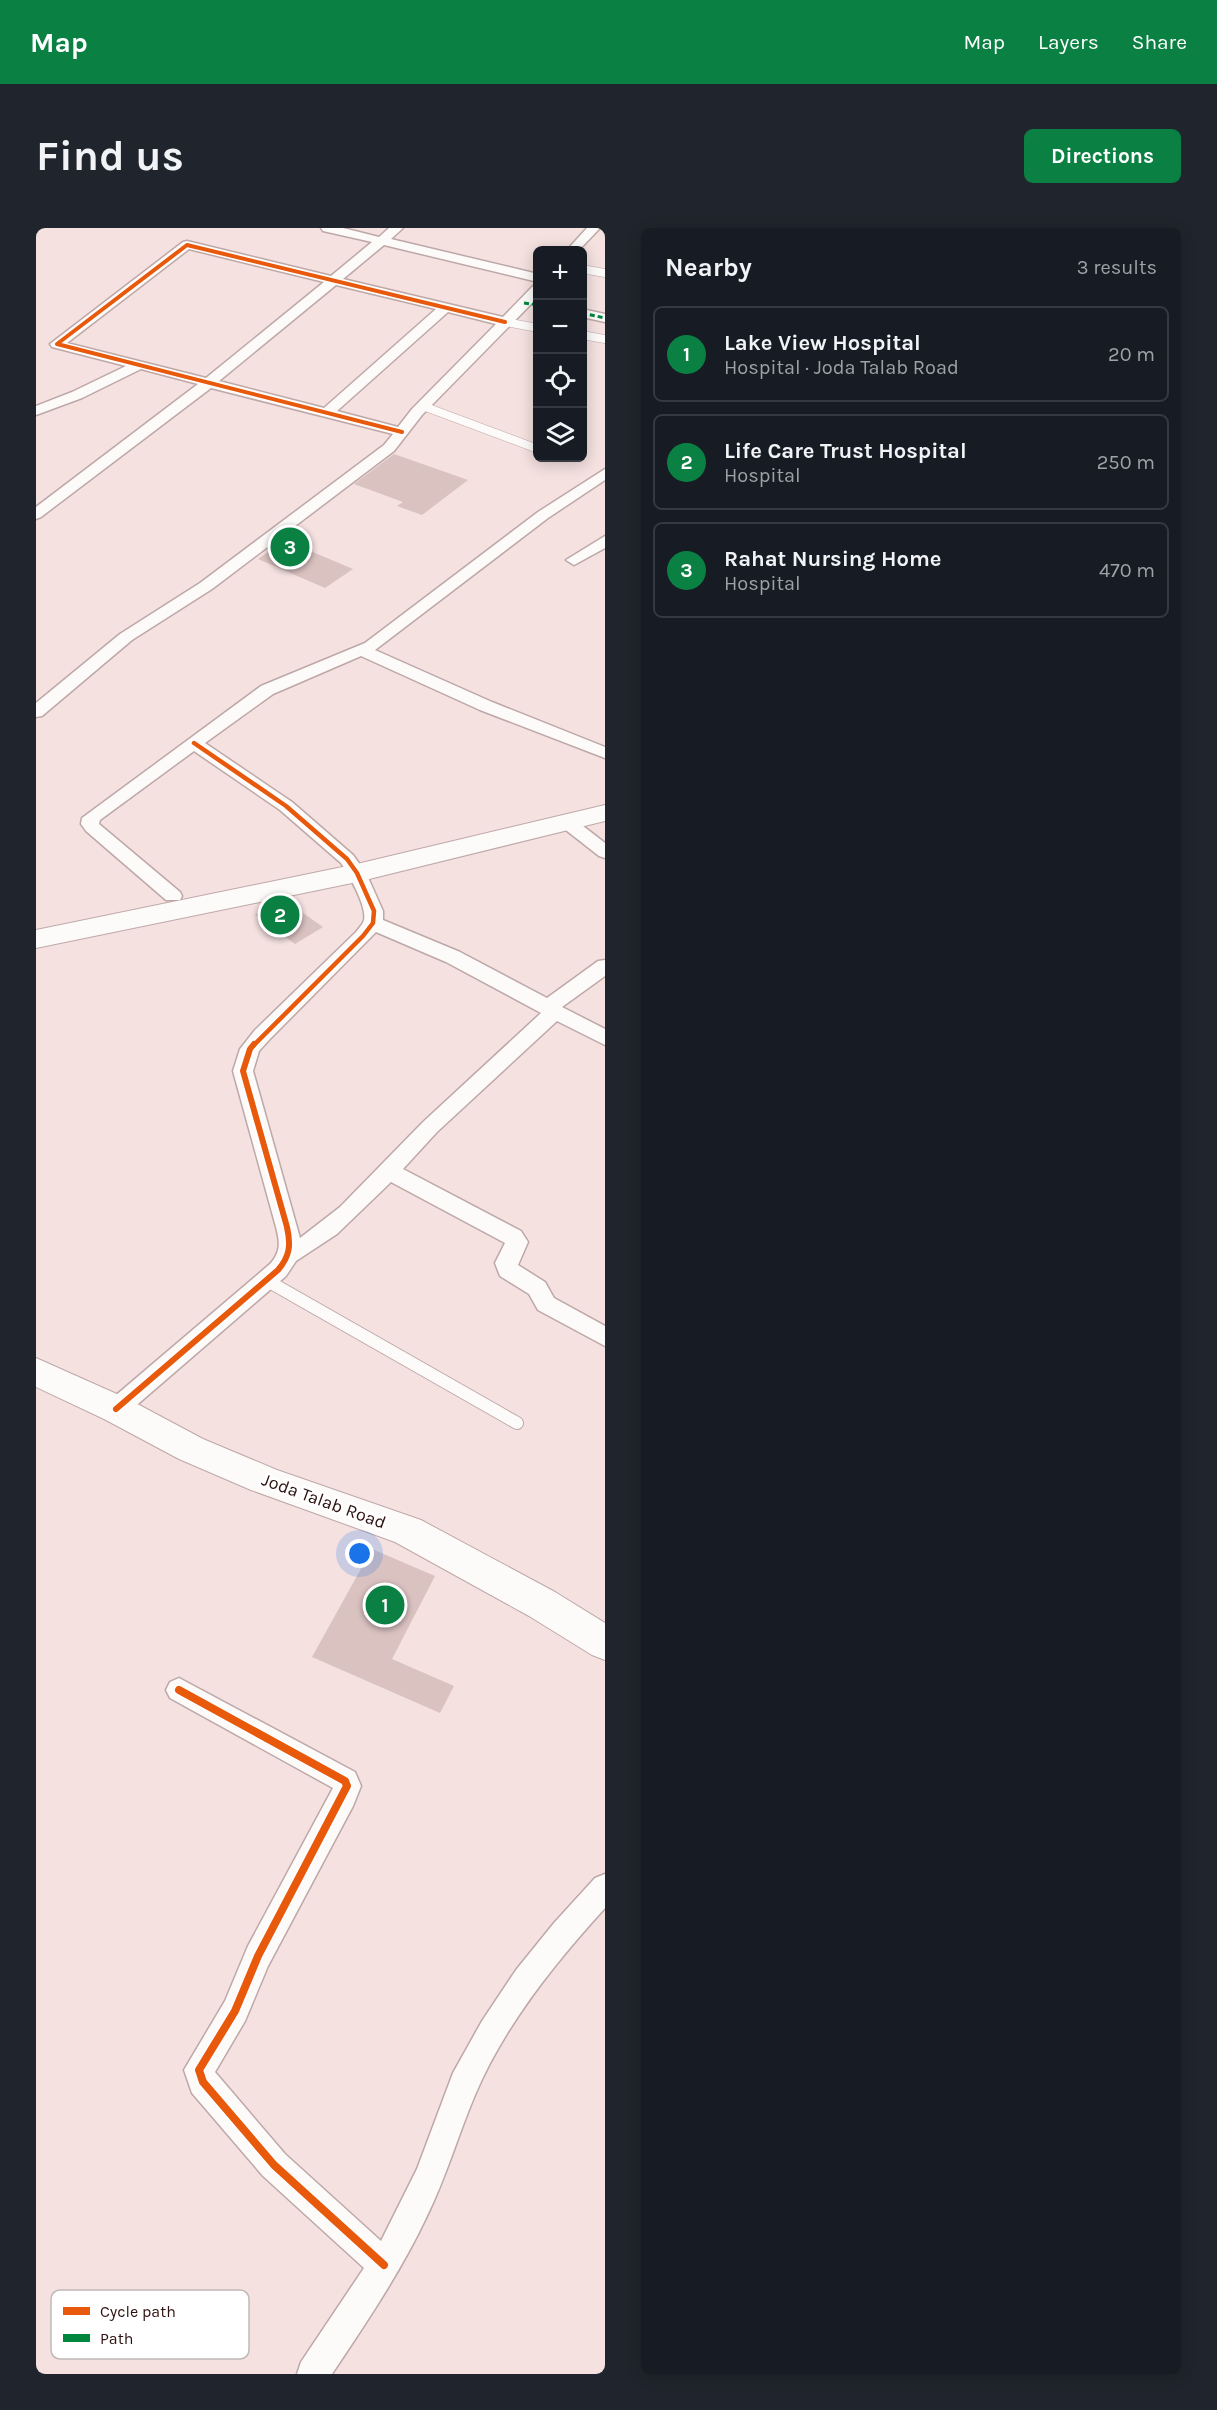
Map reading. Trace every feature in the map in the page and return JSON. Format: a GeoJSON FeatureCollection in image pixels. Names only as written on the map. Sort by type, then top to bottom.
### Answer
{"type":"FeatureCollection","features":[{"type":"Feature","properties":{"kind":"main road"},"geometry":{"type":"LineString","coordinates":[[36,939],[352,866],[605,801]]}},
{"type":"Feature","properties":{"kind":"main road"},"geometry":{"type":"LineString","coordinates":[[36,924],[173,896],[352,866],[568,823],[605,813]]}},
{"type":"Feature","properties":{"kind":"main road","name":"Joda Talab Road"},"geometry":{"type":"LineString","coordinates":[[36,1372],[116,1409],[191,1449],[408,1531],[542,1604],[605,1642]]}},
{"type":"Feature","properties":{"kind":"street"},"geometry":{"type":"LineString","coordinates":[[327,228],[533,277]]}},
{"type":"Feature","properties":{"kind":"street"},"geometry":{"type":"LineString","coordinates":[[36,514],[208,383],[397,228]]}},
{"type":"Feature","properties":{"kind":"street"},"geometry":{"type":"LineString","coordinates":[[182,229],[187,245]]}},
{"type":"Feature","properties":{"kind":"street"},"geometry":{"type":"LineString","coordinates":[[576,246],[589,230],[605,238]]}},
{"type":"Feature","properties":{"kind":"street"},"geometry":{"type":"LineString","coordinates":[[187,245],[505,322]]}},
{"type":"Feature","properties":{"kind":"street"},"geometry":{"type":"LineString","coordinates":[[187,245],[57,344],[402,432]]}},
{"type":"Feature","properties":{"kind":"street"},"geometry":{"type":"LineString","coordinates":[[36,712],[126,637],[206,586],[389,448],[423,406],[505,322],[531,304]]}},
{"type":"Feature","properties":{"kind":"street"},"geometry":{"type":"LineString","coordinates":[[327,412],[446,308]]}},
{"type":"Feature","properties":{"kind":"street"},"geometry":{"type":"LineString","coordinates":[[587,315],[605,318]]}},
{"type":"Feature","properties":{"kind":"street"},"geometry":{"type":"LineString","coordinates":[[36,411],[77,395],[139,365]]}},
{"type":"Feature","properties":{"kind":"street"},"geometry":{"type":"LineString","coordinates":[[173,896],[96,831],[90,821],[94,815],[267,690],[300,674],[363,651],[543,515],[605,473]]}},
{"type":"Feature","properties":{"kind":"street"},"geometry":{"type":"LineString","coordinates":[[574,560],[605,541]]}},
{"type":"Feature","properties":{"kind":"street"},"geometry":{"type":"LineString","coordinates":[[363,651],[486,706],[605,753]]}},
{"type":"Feature","properties":{"kind":"street"},"geometry":{"type":"LineString","coordinates":[[194,743],[286,806],[352,866],[372,902],[374,911],[373,923],[363,936],[262,1035],[246,1059],[243,1071],[291,1242],[290,1255]]}},
{"type":"Feature","properties":{"kind":"street"},"geometry":{"type":"LineString","coordinates":[[568,823],[605,852]]}},
{"type":"Feature","properties":{"kind":"street"},"geometry":{"type":"LineString","coordinates":[[373,923],[453,957],[605,1038]]}},
{"type":"Feature","properties":{"kind":"street"},"geometry":{"type":"LineString","coordinates":[[116,1409],[266,1280],[290,1255],[336,1226],[430,1128],[551,1010],[605,966]]}},
{"type":"Feature","properties":{"kind":"street"},"geometry":{"type":"LineString","coordinates":[[388,1171],[513,1237],[517,1242],[506,1263],[506,1268],[537,1288],[546,1304],[605,1337]]}},
{"type":"Feature","properties":{"kind":"street"},"geometry":{"type":"LineString","coordinates":[[179,1690],[345,1781],[347,1786],[258,1956],[235,2011],[199,2070],[203,2082],[274,2165],[384,2265]]}},
{"type":"Feature","properties":{"kind":"street"},"geometry":{"type":"LineString","coordinates":[[314,2374],[384,2265],[425,2186],[463,2085],[486,2041],[507,2008],[605,1888]]}},
{"type":"Feature","properties":{"kind":"lane"},"geometry":{"type":"LineString","coordinates":[[587,270],[605,273]]}},
{"type":"Feature","properties":{"kind":"lane"},"geometry":{"type":"LineString","coordinates":[[505,322],[533,327]]}},
{"type":"Feature","properties":{"kind":"lane"},"geometry":{"type":"LineString","coordinates":[[587,336],[605,339]]}},
{"type":"Feature","properties":{"kind":"lane"},"geometry":{"type":"LineString","coordinates":[[423,406],[533,447]]}},
{"type":"Feature","properties":{"kind":"lane"},"geometry":{"type":"LineString","coordinates":[[266,1280],[517,1424]]}},
{"type":"Feature","properties":{"kind":"building"},"geometry":{"type":"Polygon","coordinates":[[[394,454],[468,480],[422,515],[397,506],[403,502],[354,484],[394,454]]]}},
{"type":"Feature","properties":{"kind":"building"},"geometry":{"type":"Polygon","coordinates":[[[287,539],[353,569],[325,588],[258,559],[287,539]]]}},
{"type":"Feature","properties":{"kind":"building"},"geometry":{"type":"Polygon","coordinates":[[[283,899],[323,927],[295,944],[255,915],[283,899]]]}},
{"type":"Feature","properties":{"kind":"building"},"geometry":{"type":"Polygon","coordinates":[[[372,1549],[435,1576],[392,1659],[454,1686],[440,1713],[312,1657],[372,1549]]]}},
{"type":"Feature","properties":{"kind":"marked path"},"geometry":{"type":"LineString","coordinates":[[524,303],[533,304]]}},
{"type":"Feature","properties":{"kind":"marked path"},"geometry":{"type":"LineString","coordinates":[[587,314],[605,318]]}},
{"type":"Feature","properties":{"kind":"cycle path"},"geometry":{"type":"LineString","coordinates":[[402,432],[57,344],[187,245],[505,322]]}},
{"type":"Feature","properties":{"kind":"cycle path"},"geometry":{"type":"LineString","coordinates":[[116,1409],[278,1270],[286,1260],[290,1250],[289,1234],[243,1071],[250,1049],[262,1035],[363,936],[373,923],[374,911],[357,873],[347,859],[286,806],[194,743]]}},
{"type":"Feature","properties":{"kind":"cycle path"},"geometry":{"type":"LineString","coordinates":[[179,1690],[345,1781],[347,1786],[258,1956],[235,2011],[199,2070],[203,2082],[274,2165],[384,2265]]}},
{"type":"Feature","properties":{"kind":"place","name":"Rahat Nursing Home"},"geometry":{"type":"Point","coordinates":[290,547]}},
{"type":"Feature","properties":{"kind":"place","name":"Life Care Trust Hospital"},"geometry":{"type":"Point","coordinates":[280,915]}},
{"type":"Feature","properties":{"kind":"place","name":"Lake View Hospital"},"geometry":{"type":"Point","coordinates":[385,1605]}}]}
